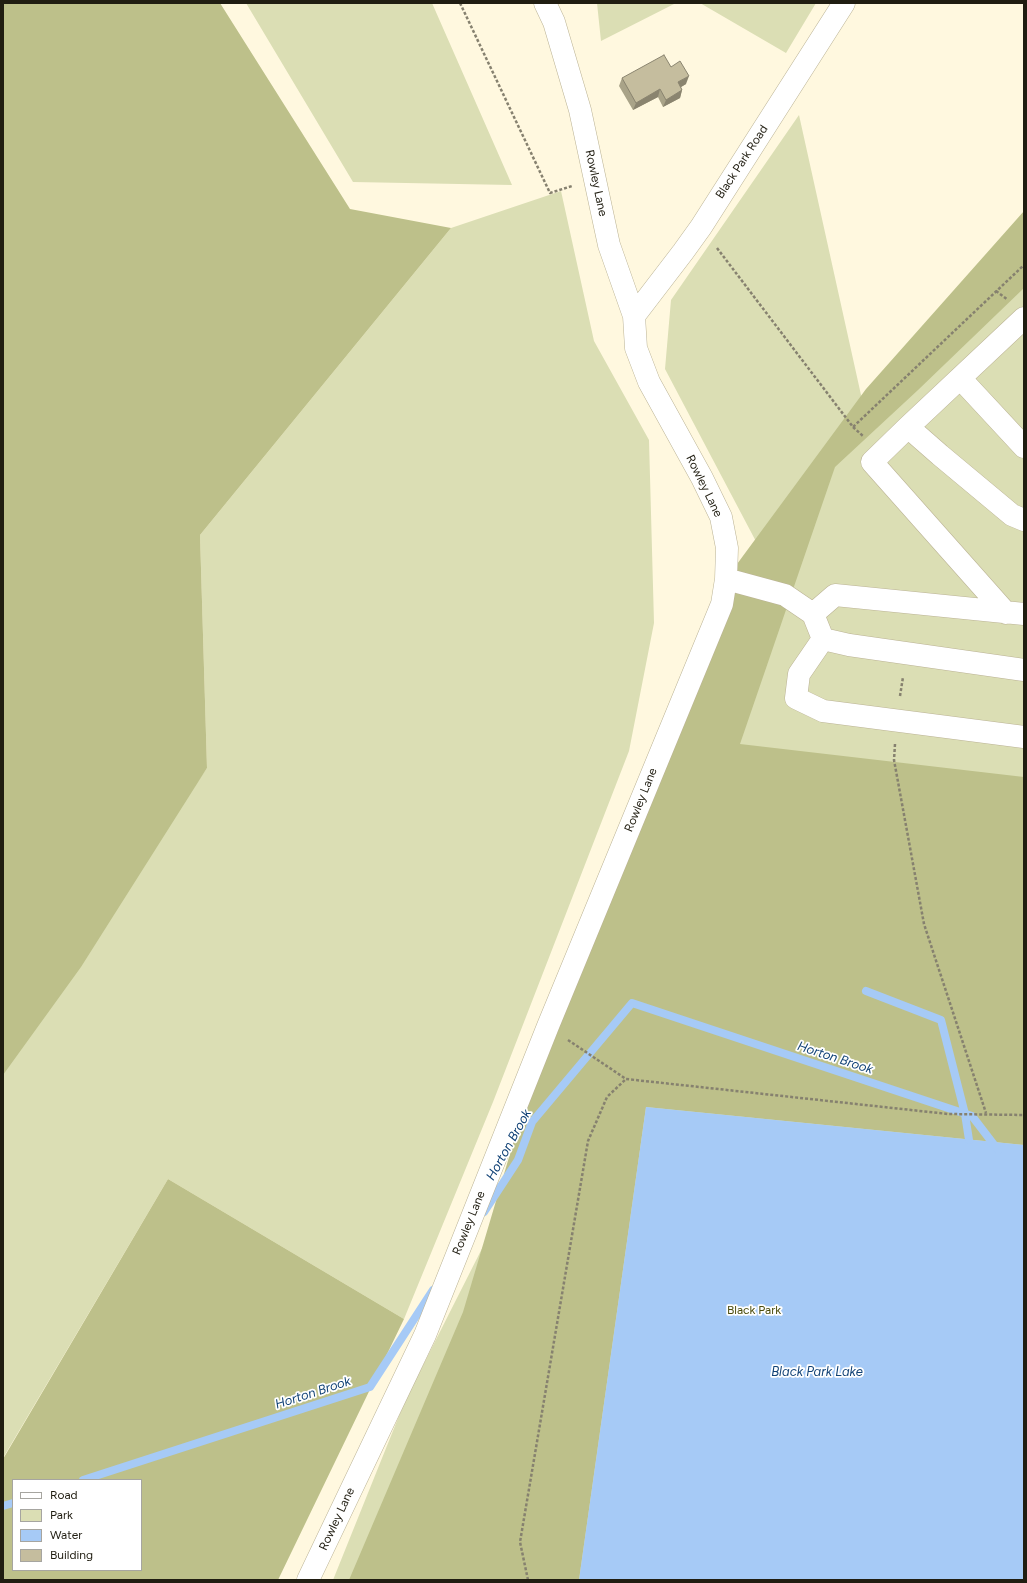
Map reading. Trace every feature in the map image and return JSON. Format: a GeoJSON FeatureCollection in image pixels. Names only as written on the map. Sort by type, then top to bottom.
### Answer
{"type":"FeatureCollection","features":[{"type":"Feature","properties":{"kind":"street","name":"Rowley Lane"},"geometry":{"type":"LineString","coordinates":[[308,1580],[425,1335],[548,1026],[722,604],[726,579],[727,548],[721,517],[702,478],[648,382],[636,348],[634,316],[609,245],[580,110],[554,22],[545,3]]}},
{"type":"Feature","properties":{"kind":"street","name":"Black Park Road"},"geometry":{"type":"LineString","coordinates":[[634,316],[684,252],[701,227],[844,3]]}},
{"type":"Feature","properties":{"kind":"street"},"geometry":{"type":"LineString","coordinates":[[1015,613],[872,462],[960,378],[1020,331]]}},
{"type":"Feature","properties":{"kind":"street"},"geometry":{"type":"LineString","coordinates":[[960,378],[1024,447]]}},
{"type":"Feature","properties":{"kind":"street"},"geometry":{"type":"LineString","coordinates":[[908,427],[940,456],[1012,516],[1024,520]]}},
{"type":"Feature","properties":{"kind":"street"},"geometry":{"type":"LineString","coordinates":[[726,579],[785,595],[813,614],[823,639]]}},
{"type":"Feature","properties":{"kind":"street"},"geometry":{"type":"LineString","coordinates":[[813,614],[835,595],[1015,613]]}},
{"type":"Feature","properties":{"kind":"street"},"geometry":{"type":"LineString","coordinates":[[823,639],[848,645],[1024,670]]}},
{"type":"Feature","properties":{"kind":"street"},"geometry":{"type":"LineString","coordinates":[[823,639],[799,674],[796,698],[823,711],[1024,737]]}},
{"type":"Feature","properties":{"kind":"path"},"geometry":{"type":"LineString","coordinates":[[460,3],[550,193]]}},
{"type":"Feature","properties":{"kind":"path"},"geometry":{"type":"LineString","coordinates":[[701,227],[853,427],[1024,265]]}},
{"type":"Feature","properties":{"kind":"path"},"geometry":{"type":"LineString","coordinates":[[906,653],[896,721],[894,760],[924,924],[986,1114]]}},
{"type":"Feature","properties":{"kind":"path"},"geometry":{"type":"LineString","coordinates":[[548,1026],[626,1079],[948,1114],[1024,1115]]}},
{"type":"Feature","properties":{"kind":"path"},"geometry":{"type":"LineString","coordinates":[[528,1580],[520,1542],[588,1141],[607,1097],[626,1079]]}},
{"type":"Feature","properties":{"kind":"green space"},"geometry":{"type":"Polygon","coordinates":[[[3,3],[220,3],[350,209],[451,228],[200,535],[207,768],[81,967],[3,1075],[3,3]]]}},
{"type":"Feature","properties":{"kind":"green space"},"geometry":{"type":"Polygon","coordinates":[[[246,3],[432,3],[512,185],[353,182],[246,3]]]}},
{"type":"Feature","properties":{"kind":"green space"},"geometry":{"type":"Polygon","coordinates":[[[597,3],[676,3],[601,41],[597,3]]]}},
{"type":"Feature","properties":{"kind":"green space"},"geometry":{"type":"Polygon","coordinates":[[[700,3],[816,3],[786,53],[700,3]]]}},
{"type":"Feature","properties":{"kind":"green space","name":"Black Park"},"geometry":{"type":"Polygon","coordinates":[[[799,115],[863,404],[1024,259],[1024,1580],[333,1580],[405,1401],[509,1195],[770,568],[665,369],[671,300],[799,115]]]}},
{"type":"Feature","properties":{"kind":"green space"},"geometry":{"type":"Polygon","coordinates":[[[561,191],[594,341],[649,440],[654,623],[629,751],[493,1102],[404,1319],[168,1179],[3,1458],[3,1063],[207,768],[200,535],[451,228],[561,191]]]}},
{"type":"Feature","properties":{"kind":"green space"},"geometry":{"type":"Polygon","coordinates":[[[1024,211],[1024,288],[835,467],[740,744],[1024,777],[1024,1145],[646,1107],[579,1580],[349,1580],[463,1312],[548,1026],[726,579],[866,389],[1024,211]]]}},
{"type":"Feature","properties":{"kind":"green space"},"geometry":{"type":"Polygon","coordinates":[[[168,1179],[404,1319],[278,1580],[3,1580],[3,1459],[168,1179]]]}},
{"type":"Feature","properties":{"kind":"water","name":"Black Park Lake"},"geometry":{"type":"Polygon","coordinates":[[[646,1107],[1024,1145],[1024,1580],[579,1580],[646,1107]]]}},
{"type":"Feature","properties":{"kind":"building"},"geometry":{"type":"Polygon","coordinates":[[[664,55],[671,67],[680,61],[689,76],[678,82],[682,90],[666,100],[660,89],[636,103],[622,78],[664,55]]]}},
{"type":"Feature","properties":{"kind":"waterway"},"geometry":{"type":"LineString","coordinates":[[866,991],[941,1020],[965,1114],[969,1140]]}},
{"type":"Feature","properties":{"kind":"waterway","name":"Horton Brook"},"geometry":{"type":"LineString","coordinates":[[484,1212],[518,1160],[532,1122],[632,1003],[972,1116],[998,1150]]}},
{"type":"Feature","properties":{"kind":"waterway","name":"Horton Brook"},"geometry":{"type":"LineString","coordinates":[[86,1479],[370,1387],[433,1290]]}},
{"type":"Feature","properties":{"kind":"waterway","name":"Horton Brook"},"geometry":{"type":"LineString","coordinates":[[3,1506],[12,1503]]}}]}
